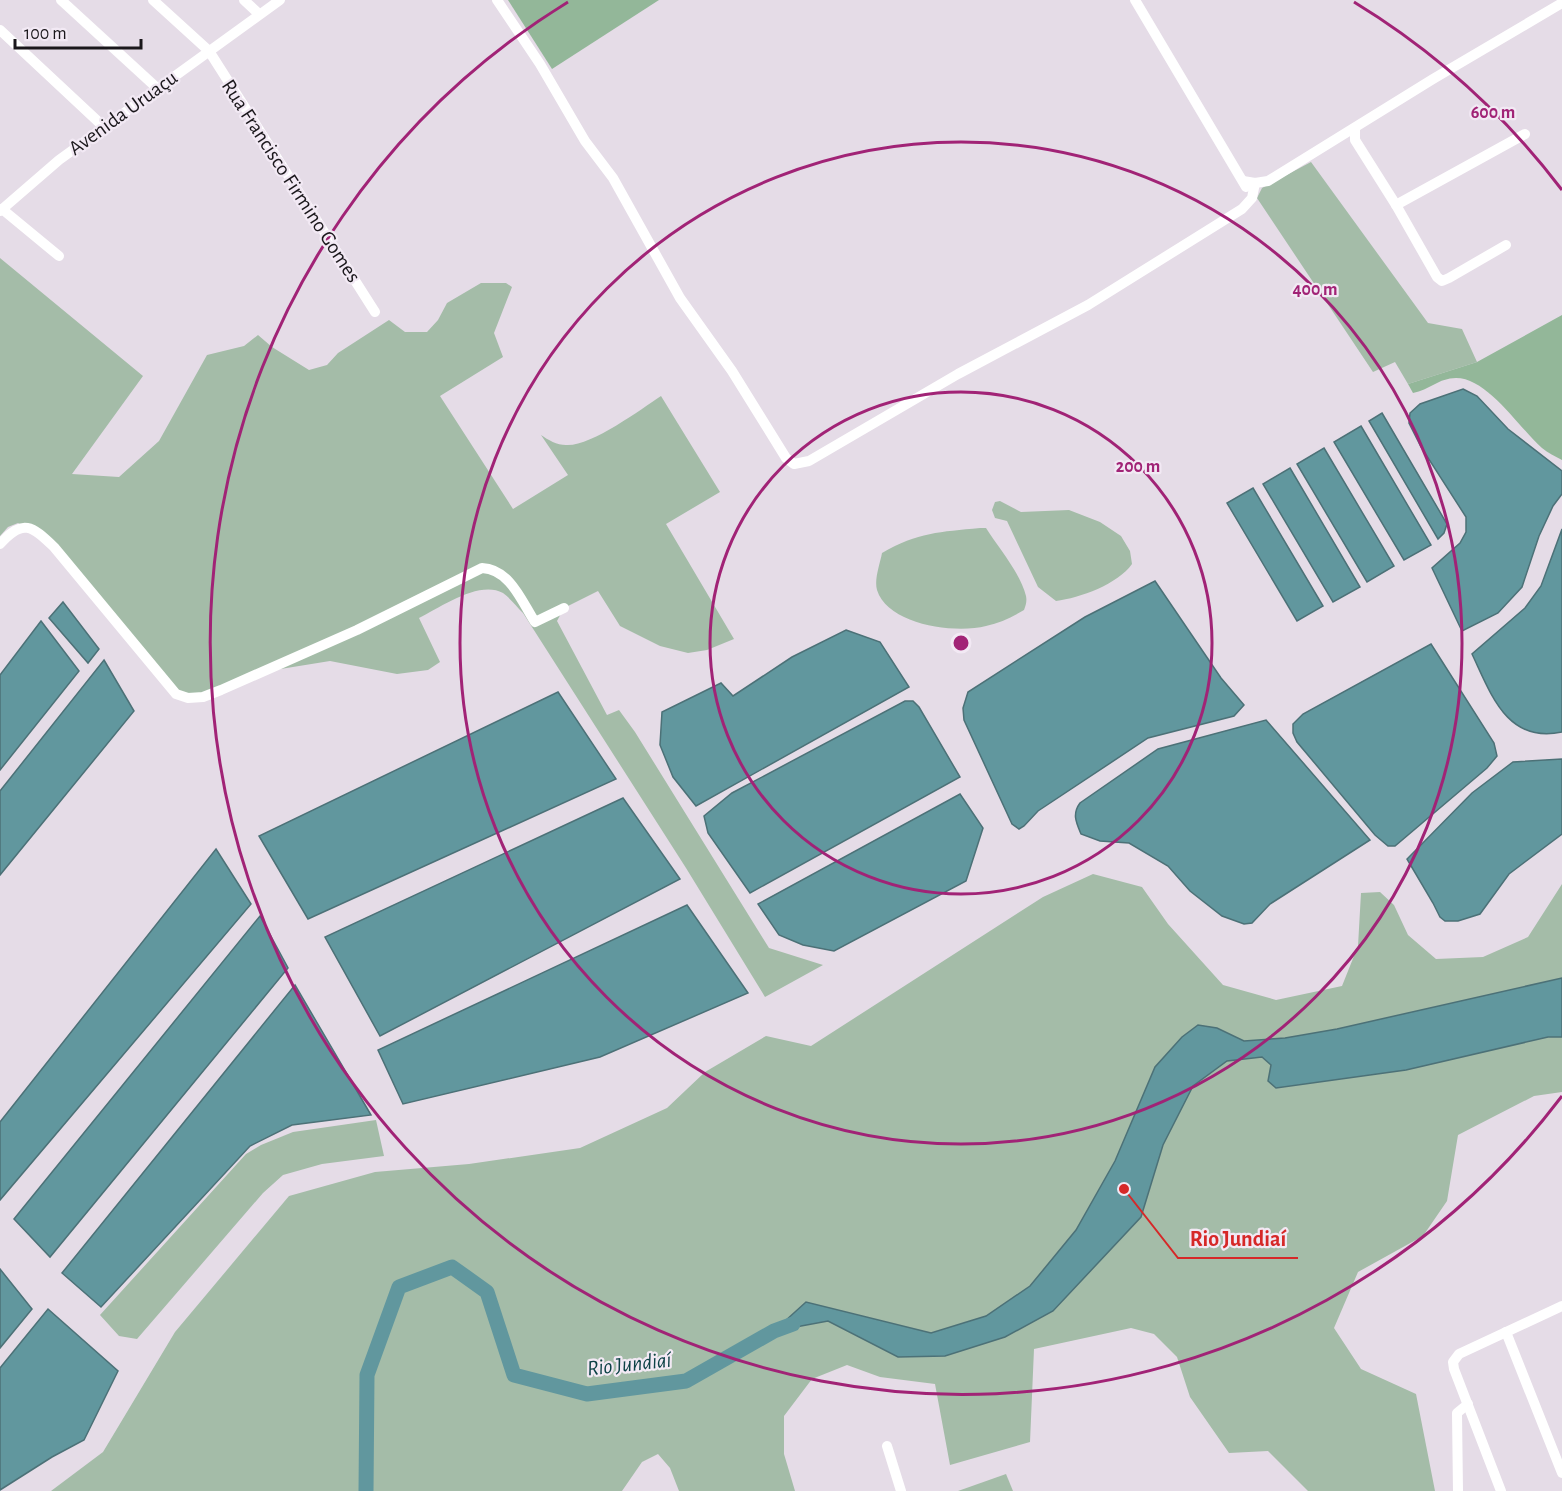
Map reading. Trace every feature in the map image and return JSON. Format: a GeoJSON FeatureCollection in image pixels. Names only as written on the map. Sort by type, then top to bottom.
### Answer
{"type":"FeatureCollection","features":[{"type":"Feature","properties":{"kind":"street"},"geometry":{"type":"LineString","coordinates":[[61,0],[157,88]]}},
{"type":"Feature","properties":{"kind":"street","name":"Rua Francisco Firmino Gomes"},"geometry":{"type":"LineString","coordinates":[[153,0],[208,51],[375,312]]}},
{"type":"Feature","properties":{"kind":"street"},"geometry":{"type":"LineString","coordinates":[[244,0],[260,14]]}},
{"type":"Feature","properties":{"kind":"street","name":"Avenida Uruaçu"},"geometry":{"type":"LineString","coordinates":[[1,210],[52,166],[280,0]]}},
{"type":"Feature","properties":{"kind":"street"},"geometry":{"type":"LineString","coordinates":[[497,0],[540,64],[585,141],[613,178],[680,298],[732,372],[786,458],[795,464],[809,461],[958,374],[1088,305],[1242,209],[1252,198],[1255,183]]}},
{"type":"Feature","properties":{"kind":"street"},"geometry":{"type":"LineString","coordinates":[[1135,0],[1252,198]]}},
{"type":"Feature","properties":{"kind":"street"},"geometry":{"type":"LineString","coordinates":[[1243,181],[1255,183],[1268,181],[1562,3]]}},
{"type":"Feature","properties":{"kind":"street"},"geometry":{"type":"LineString","coordinates":[[0,30],[105,128]]}},
{"type":"Feature","properties":{"kind":"street"},"geometry":{"type":"LineString","coordinates":[[1355,129],[1355,140],[1396,205],[1433,271],[1442,281],[1506,245]]}},
{"type":"Feature","properties":{"kind":"street"},"geometry":{"type":"LineString","coordinates":[[1396,205],[1525,134]]}},
{"type":"Feature","properties":{"kind":"street"},"geometry":{"type":"LineString","coordinates":[[1339,138],[1355,140]]}},
{"type":"Feature","properties":{"kind":"street"},"geometry":{"type":"LineString","coordinates":[[1,210],[59,256]]}},
{"type":"Feature","properties":{"kind":"street"},"geometry":{"type":"LineString","coordinates":[[0,543],[10,532],[18,528],[24,527],[40,533],[176,694],[188,698],[203,697],[357,630],[482,568],[493,568],[509,581],[535,622],[564,608]]}},
{"type":"Feature","properties":{"kind":"street"},"geometry":{"type":"LineString","coordinates":[[1501,1491],[1454,1369],[1455,1357],[1562,1306]]}},
{"type":"Feature","properties":{"kind":"street"},"geometry":{"type":"LineString","coordinates":[[1506,1332],[1562,1473]]}},
{"type":"Feature","properties":{"kind":"street"},"geometry":{"type":"LineString","coordinates":[[1458,1491],[1456,1421],[1460,1409],[1468,1404]]}},
{"type":"Feature","properties":{"kind":"street"},"geometry":{"type":"LineString","coordinates":[[887,1446],[901,1491]]}},
{"type":"Feature","properties":{"kind":"green space"},"geometry":{"type":"Polygon","coordinates":[[[508,0],[659,0],[552,69],[508,0]]]}},
{"type":"Feature","properties":{"kind":"green space"},"geometry":{"type":"Polygon","coordinates":[[[1311,162],[1428,323],[1462,329],[1477,362],[1408,384],[1395,362],[1373,372],[1257,198],[1262,188],[1311,162]]]}},
{"type":"Feature","properties":{"kind":"green space"},"geometry":{"type":"Polygon","coordinates":[[[0,258],[143,376],[72,474],[119,477],[159,441],[207,355],[244,346],[258,335],[272,347],[309,370],[327,365],[338,353],[389,320],[405,332],[427,332],[438,320],[447,303],[481,283],[506,283],[512,287],[494,333],[503,357],[440,396],[513,509],[568,475],[541,435],[559,444],[576,444],[615,427],[661,396],[720,492],[666,524],[734,639],[707,650],[688,653],[660,646],[620,626],[598,591],[564,608],[557,621],[607,715],[619,710],[635,732],[769,948],[823,965],[765,997],[686,868],[523,613],[503,593],[493,590],[472,592],[419,618],[440,662],[428,670],[397,674],[330,661],[262,672],[203,697],[176,694],[54,547],[18,523],[8,527],[0,536],[0,258]]]}},
{"type":"Feature","properties":{"kind":"green space"},"geometry":{"type":"Polygon","coordinates":[[[1562,315],[1562,460],[1542,448],[1491,395],[1468,380],[1450,379],[1413,393],[1408,384],[1477,362],[1562,315]]]}},
{"type":"Feature","properties":{"kind":"green space"},"geometry":{"type":"Polygon","coordinates":[[[1000,501],[1021,512],[1069,510],[1100,522],[1121,536],[1130,551],[1132,564],[1118,578],[1098,589],[1056,601],[1038,587],[1007,521],[995,518],[992,510],[995,502],[1000,501]]]}},
{"type":"Feature","properties":{"kind":"green space"},"geometry":{"type":"Polygon","coordinates":[[[986,528],[1019,579],[1026,598],[1024,610],[991,625],[957,629],[908,619],[894,612],[884,602],[876,586],[882,553],[918,537],[986,528]]]}},
{"type":"Feature","properties":{"kind":"green space"},"geometry":{"type":"Polygon","coordinates":[[[1093,874],[1142,887],[1168,924],[1223,985],[1276,1000],[1342,986],[1358,946],[1361,893],[1380,892],[1394,905],[1408,935],[1436,959],[1483,957],[1528,937],[1562,884],[1562,978],[1337,1029],[1285,1038],[1244,1041],[1217,1028],[1115,1161],[1076,1230],[1030,1286],[986,1316],[931,1333],[806,1302],[775,1330],[828,1321],[898,1357],[945,1356],[1141,1217],[1163,1145],[1193,1086],[1227,1061],[1262,1057],[1271,1065],[1276,1088],[1406,1070],[1548,1037],[1562,1037],[1562,1092],[1534,1096],[1458,1135],[1447,1201],[1423,1236],[1358,1272],[1334,1328],[1361,1369],[1416,1394],[1435,1491],[1308,1491],[1268,1451],[1229,1453],[1190,1397],[1177,1357],[1154,1334],[1131,1328],[1034,1349],[1030,1442],[950,1465],[935,1384],[880,1377],[847,1365],[812,1379],[784,1416],[784,1454],[795,1491],[679,1491],[670,1468],[658,1454],[642,1462],[622,1491],[51,1491],[103,1452],[175,1332],[289,1196],[375,1172],[469,1164],[580,1148],[667,1108],[705,1072],[766,1036],[811,1046],[1043,897],[1093,874]]]}},
{"type":"Feature","properties":{"kind":"green space"},"geometry":{"type":"Polygon","coordinates":[[[376,1120],[384,1156],[322,1164],[283,1175],[263,1193],[137,1339],[119,1336],[100,1315],[246,1154],[293,1132],[376,1120]]]}},
{"type":"Feature","properties":{"kind":"green space"},"geometry":{"type":"Polygon","coordinates":[[[1006,1474],[1013,1491],[958,1491],[1006,1474]]]}},
{"type":"Feature","properties":{"kind":"water"},"geometry":{"type":"Polygon","coordinates":[[[1463,389],[1477,396],[1508,429],[1562,471],[1562,494],[1553,506],[1539,536],[1522,587],[1498,613],[1462,631],[1432,568],[1460,543],[1466,532],[1466,517],[1421,447],[1409,423],[1410,413],[1420,404],[1463,389]]]}},
{"type":"Feature","properties":{"kind":"water"},"geometry":{"type":"Polygon","coordinates":[[[1382,413],[1447,524],[1444,533],[1438,539],[1369,421],[1382,413]]]}},
{"type":"Feature","properties":{"kind":"water"},"geometry":{"type":"Polygon","coordinates":[[[1361,426],[1431,545],[1404,560],[1334,442],[1361,426]]]}},
{"type":"Feature","properties":{"kind":"water"},"geometry":{"type":"Polygon","coordinates":[[[1324,448],[1394,566],[1367,582],[1297,464],[1324,448]]]}},
{"type":"Feature","properties":{"kind":"water"},"geometry":{"type":"Polygon","coordinates":[[[1290,468],[1360,587],[1333,602],[1263,484],[1290,468]]]}},
{"type":"Feature","properties":{"kind":"water"},"geometry":{"type":"Polygon","coordinates":[[[1253,488],[1323,606],[1297,621],[1227,503],[1253,488]]]}},
{"type":"Feature","properties":{"kind":"water"},"geometry":{"type":"Polygon","coordinates":[[[1562,529],[1562,732],[1543,734],[1527,730],[1514,723],[1504,712],[1486,685],[1472,654],[1525,608],[1541,586],[1562,529]]]}},
{"type":"Feature","properties":{"kind":"water"},"geometry":{"type":"Polygon","coordinates":[[[1155,581],[1221,678],[1244,705],[1234,716],[1148,738],[1038,811],[1019,829],[1012,824],[964,720],[963,708],[968,692],[1085,617],[1155,581]]]}},
{"type":"Feature","properties":{"kind":"water"},"geometry":{"type":"Polygon","coordinates":[[[63,602],[99,649],[88,663],[49,618],[63,602]]]}},
{"type":"Feature","properties":{"kind":"water"},"geometry":{"type":"Polygon","coordinates":[[[41,621],[79,671],[0,770],[0,675],[41,621]]]}},
{"type":"Feature","properties":{"kind":"water"},"geometry":{"type":"Polygon","coordinates":[[[846,630],[880,642],[909,687],[696,806],[673,777],[660,745],[662,712],[721,683],[733,696],[792,657],[846,630]]]}},
{"type":"Feature","properties":{"kind":"water"},"geometry":{"type":"Polygon","coordinates":[[[1431,644],[1494,743],[1497,756],[1487,768],[1395,846],[1388,846],[1375,835],[1297,742],[1293,733],[1293,724],[1303,714],[1431,644]]]}},
{"type":"Feature","properties":{"kind":"water"},"geometry":{"type":"Polygon","coordinates":[[[104,660],[134,711],[0,875],[0,791],[104,660]]]}},
{"type":"Feature","properties":{"kind":"water"},"geometry":{"type":"Polygon","coordinates":[[[558,692],[616,779],[308,919],[259,836],[558,692]]]}},
{"type":"Feature","properties":{"kind":"water"},"geometry":{"type":"Polygon","coordinates":[[[905,701],[913,701],[919,707],[960,777],[750,893],[708,833],[704,816],[732,793],[905,701]]]}},
{"type":"Feature","properties":{"kind":"water"},"geometry":{"type":"Polygon","coordinates":[[[1266,720],[1370,840],[1270,904],[1252,923],[1244,924],[1222,916],[1190,891],[1168,866],[1129,843],[1100,841],[1081,834],[1075,814],[1080,803],[1158,749],[1266,720]]]}},
{"type":"Feature","properties":{"kind":"water"},"geometry":{"type":"Polygon","coordinates":[[[1562,759],[1562,834],[1509,874],[1480,914],[1458,921],[1445,921],[1440,917],[1407,859],[1472,793],[1513,762],[1562,759]]]}},
{"type":"Feature","properties":{"kind":"water"},"geometry":{"type":"Polygon","coordinates":[[[960,794],[983,828],[966,881],[834,951],[803,945],[779,935],[758,904],[960,794]]]}},
{"type":"Feature","properties":{"kind":"water"},"geometry":{"type":"Polygon","coordinates":[[[623,798],[680,879],[380,1036],[325,937],[623,798]]]}},
{"type":"Feature","properties":{"kind":"water"},"geometry":{"type":"Polygon","coordinates":[[[216,849],[251,904],[0,1200],[0,1122],[216,849]]]}},
{"type":"Feature","properties":{"kind":"water"},"geometry":{"type":"Polygon","coordinates":[[[687,905],[748,993],[600,1057],[403,1104],[378,1050],[687,905]]]}},
{"type":"Feature","properties":{"kind":"water"},"geometry":{"type":"Polygon","coordinates":[[[260,916],[288,968],[50,1257],[14,1219],[260,916]]]}},
{"type":"Feature","properties":{"kind":"water"},"geometry":{"type":"Polygon","coordinates":[[[1562,978],[1562,1037],[1548,1037],[1406,1070],[1276,1088],[1268,1081],[1271,1065],[1262,1057],[1227,1061],[1193,1086],[1163,1145],[1141,1217],[1053,1311],[1005,1337],[945,1356],[898,1357],[828,1321],[774,1331],[806,1302],[931,1333],[986,1316],[1030,1286],[1076,1230],[1115,1161],[1155,1067],[1182,1037],[1198,1025],[1217,1028],[1244,1041],[1285,1038],[1337,1029],[1562,978]]]}},
{"type":"Feature","properties":{"kind":"water"},"geometry":{"type":"Polygon","coordinates":[[[295,985],[371,1115],[292,1125],[250,1146],[101,1307],[62,1273],[295,985]]]}},
{"type":"Feature","properties":{"kind":"water"},"geometry":{"type":"Polygon","coordinates":[[[0,1269],[32,1309],[0,1348],[0,1269]]]}},
{"type":"Feature","properties":{"kind":"water"},"geometry":{"type":"Polygon","coordinates":[[[48,1309],[118,1371],[84,1440],[0,1490],[0,1368],[48,1309]]]}},
{"type":"Feature","properties":{"kind":"waterway","name":"Rio Jundiaí"},"geometry":{"type":"LineString","coordinates":[[366,1491],[367,1375],[399,1287],[452,1267],[487,1292],[514,1375],[587,1394],[686,1381],[774,1331],[793,1324]]}},
{"type":"Feature","properties":{"kind":"place","name":"Rio Jundiaí"},"geometry":{"type":"Point","coordinates":[1124,1189]}}]}
